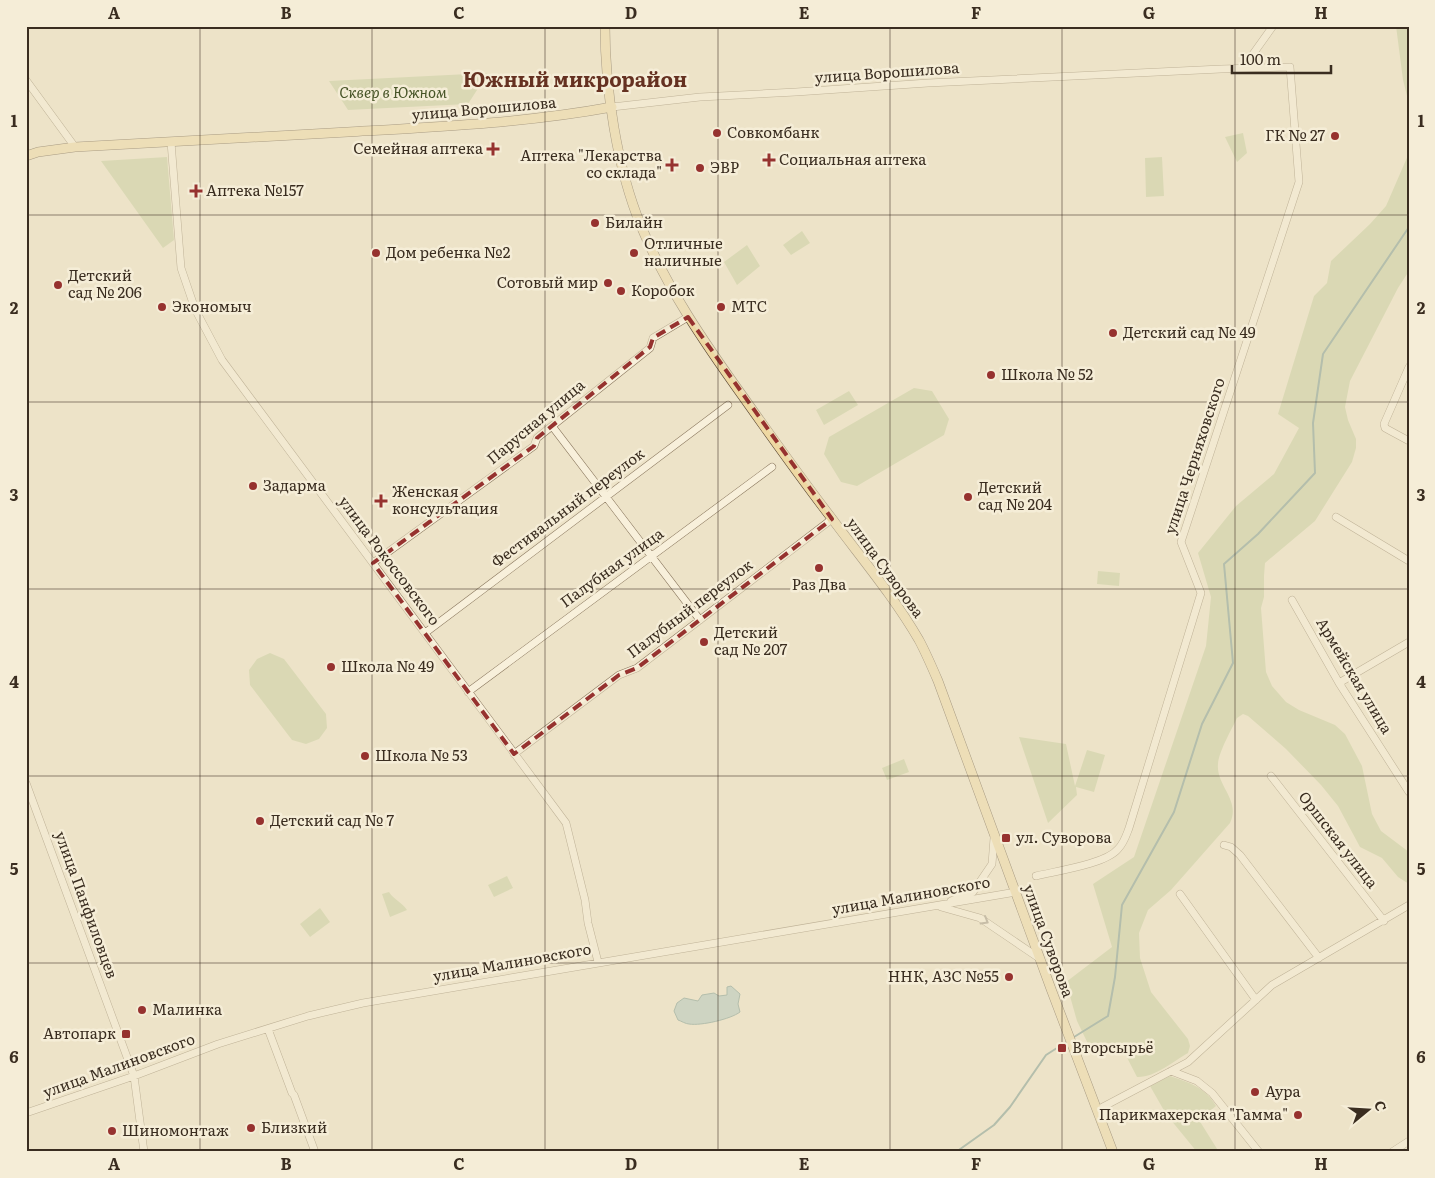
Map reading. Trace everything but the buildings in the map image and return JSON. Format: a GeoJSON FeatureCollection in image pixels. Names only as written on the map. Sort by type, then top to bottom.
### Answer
{"type":"FeatureCollection","features":[{"type":"Feature","properties":{"kind":"main road","name":"улица Суворова"},"geometry":{"type":"LineString","coordinates":[[605,26],[605,44],[612,107],[623,172],[641,226],[665,278],[688,318],[889,596],[920,642],[938,681],[1113,1152]]}},
{"type":"Feature","properties":{"kind":"main road","name":"улица Ворошилова"},"geometry":{"type":"LineString","coordinates":[[26,156],[38,152],[75,147],[497,122],[563,116],[612,107]]}},
{"type":"Feature","properties":{"kind":"street"},"geometry":{"type":"LineString","coordinates":[[1242,68],[1273,26]]}},
{"type":"Feature","properties":{"kind":"street","name":"улица Ворошилова"},"geometry":{"type":"LineString","coordinates":[[612,107],[700,97],[928,83],[1290,67]]}},
{"type":"Feature","properties":{"kind":"street","name":"улица Черняховского"},"geometry":{"type":"LineString","coordinates":[[1036,876],[1110,856],[1118,850],[1129,828],[1201,593],[1181,542],[1300,182],[1290,67]]}},
{"type":"Feature","properties":{"kind":"street"},"geometry":{"type":"LineString","coordinates":[[26,80],[75,147]]}},
{"type":"Feature","properties":{"kind":"street","name":"улица Рокоссовского"},"geometry":{"type":"LineString","coordinates":[[171,142],[181,268],[195,309],[222,360],[566,823],[598,962]]}},
{"type":"Feature","properties":{"kind":"street","name":"Парусная улица"},"geometry":{"type":"LineString","coordinates":[[373,563],[534,446],[537,438],[650,348],[653,338],[688,318]]}},
{"type":"Feature","properties":{"kind":"street"},"geometry":{"type":"LineString","coordinates":[[1409,367],[1384,424],[1385,428],[1409,441]]}},
{"type":"Feature","properties":{"kind":"street","name":"Фестивальный переулок"},"geometry":{"type":"LineString","coordinates":[[425,633],[728,405]]}},
{"type":"Feature","properties":{"kind":"street"},"geometry":{"type":"LineString","coordinates":[[552,426],[700,620]]}},
{"type":"Feature","properties":{"kind":"street","name":"Палубная улица"},"geometry":{"type":"LineString","coordinates":[[468,692],[772,467]]}},
{"type":"Feature","properties":{"kind":"street"},"geometry":{"type":"LineString","coordinates":[[1336,517],[1409,561]]}},
{"type":"Feature","properties":{"kind":"street","name":"Палубный переулок"},"geometry":{"type":"LineString","coordinates":[[514,754],[619,675],[637,668],[832,519]]}},
{"type":"Feature","properties":{"kind":"street","name":"Армейская улица"},"geometry":{"type":"LineString","coordinates":[[1292,600],[1339,683],[1407,787]]}},
{"type":"Feature","properties":{"kind":"street"},"geometry":{"type":"LineString","coordinates":[[1339,683],[1409,642]]}},
{"type":"Feature","properties":{"kind":"street","name":"Оршская улица"},"geometry":{"type":"LineString","coordinates":[[1270,776],[1384,921]]}},
{"type":"Feature","properties":{"kind":"street","name":"улица Панфиловцев"},"geometry":{"type":"LineString","coordinates":[[26,783],[134,1076]]}},
{"type":"Feature","properties":{"kind":"street"},"geometry":{"type":"LineString","coordinates":[[939,906],[973,892],[992,864],[995,835]]}},
{"type":"Feature","properties":{"kind":"street"},"geometry":{"type":"LineString","coordinates":[[1224,846],[1231,847],[1240,855],[1318,958]]}},
{"type":"Feature","properties":{"kind":"street","name":"улица Малиновского"},"geometry":{"type":"LineString","coordinates":[[26,1113],[134,1076],[218,1044],[308,1016],[363,1003],[1016,892]]}},
{"type":"Feature","properties":{"kind":"street"},"geometry":{"type":"LineString","coordinates":[[1180,894],[1256,1000]]}},
{"type":"Feature","properties":{"kind":"street"},"geometry":{"type":"LineString","coordinates":[[939,906],[980,918],[1023,945],[1040,959]]}},
{"type":"Feature","properties":{"kind":"street"},"geometry":{"type":"LineString","coordinates":[[1097,1110],[1193,1059],[1272,985],[1409,906]]}},
{"type":"Feature","properties":{"kind":"street"},"geometry":{"type":"LineString","coordinates":[[268,1029],[315,1152]]}},
{"type":"Feature","properties":{"kind":"street"},"geometry":{"type":"LineString","coordinates":[[1171,1071],[1196,1081],[1212,1093],[1259,1152]]}},
{"type":"Feature","properties":{"kind":"street"},"geometry":{"type":"LineString","coordinates":[[134,1076],[138,1094],[144,1152]]}},
{"type":"Feature","properties":{"kind":"street"},"geometry":{"type":"LineString","coordinates":[[1392,1152],[1409,1141]]}},
{"type":"Feature","properties":{"kind":"highlighted area"},"geometry":{"type":"Polygon","coordinates":[[[688,317],[832,519],[637,668],[619,675],[514,754],[373,563],[534,446],[537,438],[650,347],[653,338],[688,317]]]}},
{"type":"Feature","properties":{"kind":"green space"},"geometry":{"type":"Polygon","coordinates":[[[1396,26],[1409,26],[1409,104],[1403,80],[1396,26]]]}},
{"type":"Feature","properties":{"kind":"green space","name":"Сквер в Южном"},"geometry":{"type":"Polygon","coordinates":[[[488,73],[468,104],[348,110],[329,81],[488,73]]]}},
{"type":"Feature","properties":{"kind":"green space"},"geometry":{"type":"Polygon","coordinates":[[[1243,133],[1247,153],[1237,162],[1225,137],[1243,133]]]}},
{"type":"Feature","properties":{"kind":"green space"},"geometry":{"type":"Polygon","coordinates":[[[1409,153],[1409,271],[1398,288],[1350,381],[1345,407],[1356,439],[1356,448],[1352,462],[1315,521],[1265,563],[1264,597],[1261,608],[1266,672],[1272,686],[1286,702],[1299,710],[1335,725],[1345,734],[1362,766],[1372,814],[1381,831],[1409,852],[1409,884],[1398,877],[1382,858],[1360,847],[1338,806],[1321,785],[1286,749],[1248,716],[1243,714],[1237,718],[1223,747],[1218,764],[1218,772],[1231,800],[1233,815],[1230,823],[1171,890],[1148,910],[1139,933],[1140,958],[1151,992],[1188,1039],[1190,1046],[1188,1053],[1164,1068],[1150,1075],[1137,1077],[1120,1044],[1107,1043],[1090,1048],[1077,1021],[1066,982],[1112,947],[1093,884],[1134,857],[1206,646],[1211,597],[1198,553],[1236,506],[1274,474],[1299,428],[1278,414],[1314,296],[1327,283],[1331,261],[1386,206],[1409,153]]]}},
{"type":"Feature","properties":{"kind":"green space"},"geometry":{"type":"Polygon","coordinates":[[[167,157],[174,240],[163,248],[101,161],[167,157]]]}},
{"type":"Feature","properties":{"kind":"green space"},"geometry":{"type":"Polygon","coordinates":[[[1162,157],[1164,196],[1146,197],[1145,158],[1162,157]]]}},
{"type":"Feature","properties":{"kind":"green space"},"geometry":{"type":"Polygon","coordinates":[[[802,231],[810,243],[791,255],[783,245],[802,231]]]}},
{"type":"Feature","properties":{"kind":"green space"},"geometry":{"type":"Polygon","coordinates":[[[747,245],[760,266],[737,285],[724,262],[747,245]]]}},
{"type":"Feature","properties":{"kind":"green space"},"geometry":{"type":"Polygon","coordinates":[[[914,388],[932,391],[949,419],[944,435],[857,486],[841,482],[824,454],[829,437],[914,388]]]}},
{"type":"Feature","properties":{"kind":"green space"},"geometry":{"type":"Polygon","coordinates":[[[849,391],[858,405],[824,425],[816,410],[849,391]]]}},
{"type":"Feature","properties":{"kind":"green space"},"geometry":{"type":"Polygon","coordinates":[[[1098,571],[1120,573],[1119,586],[1097,584],[1098,571]]]}},
{"type":"Feature","properties":{"kind":"green space"},"geometry":{"type":"Polygon","coordinates":[[[270,653],[284,659],[326,714],[327,728],[319,739],[306,744],[292,740],[250,685],[249,670],[257,659],[270,653]]]}},
{"type":"Feature","properties":{"kind":"green space"},"geometry":{"type":"Polygon","coordinates":[[[1019,737],[1066,744],[1075,786],[1087,750],[1105,755],[1094,792],[1076,787],[1077,795],[1048,823],[1019,737]]]}},
{"type":"Feature","properties":{"kind":"green space"},"geometry":{"type":"Polygon","coordinates":[[[904,759],[909,772],[887,780],[882,768],[904,759]]]}},
{"type":"Feature","properties":{"kind":"green space"},"geometry":{"type":"Polygon","coordinates":[[[507,876],[513,888],[494,897],[488,885],[507,876]]]}},
{"type":"Feature","properties":{"kind":"green space"},"geometry":{"type":"Polygon","coordinates":[[[389,892],[407,910],[390,917],[382,894],[389,892]]]}},
{"type":"Feature","properties":{"kind":"green space"},"geometry":{"type":"Polygon","coordinates":[[[320,908],[330,922],[310,937],[300,924],[320,908]]]}},
{"type":"Feature","properties":{"kind":"green space"},"geometry":{"type":"Polygon","coordinates":[[[1170,1076],[1202,1090],[1216,1106],[1199,1120],[1219,1152],[1197,1152],[1166,1114],[1150,1086],[1170,1076]]]}},
{"type":"Feature","properties":{"kind":"water"},"geometry":{"type":"Polygon","coordinates":[[[731,986],[740,994],[738,1004],[740,1012],[736,1015],[701,1024],[688,1024],[678,1020],[674,1011],[677,1003],[684,998],[698,1001],[702,995],[714,993],[719,996],[727,995],[727,987],[731,986]]]}},
{"type":"Feature","properties":{"kind":"waterway"},"geometry":{"type":"LineString","coordinates":[[1074,1037],[1108,1016],[1115,977],[1122,905],[1174,812],[1202,724],[1233,663],[1224,564],[1258,534],[1315,473],[1313,423],[1323,354],[1409,227]]}},
{"type":"Feature","properties":{"kind":"waterway"},"geometry":{"type":"LineString","coordinates":[[956,1152],[994,1125],[1010,1107],[1046,1055],[1068,1041]]}},
{"type":"Feature","properties":{"kind":"place","name":"Совкомбанк"},"geometry":{"type":"Point","coordinates":[717,133]}},
{"type":"Feature","properties":{"kind":"place","name":"ГК № 27"},"geometry":{"type":"Point","coordinates":[1335,136]}},
{"type":"Feature","properties":{"kind":"place","name":"Семейная аптека"},"geometry":{"type":"Point","coordinates":[493,149]}},
{"type":"Feature","properties":{"kind":"place","name":"Социальная аптека"},"geometry":{"type":"Point","coordinates":[769,160]}},
{"type":"Feature","properties":{"kind":"place","name":"Аптека \"Лекарства со склада\""},"geometry":{"type":"Point","coordinates":[672,165]}},
{"type":"Feature","properties":{"kind":"place","name":"ЭВР"},"geometry":{"type":"Point","coordinates":[700,168]}},
{"type":"Feature","properties":{"kind":"place","name":"Аптека №157"},"geometry":{"type":"Point","coordinates":[196,191]}},
{"type":"Feature","properties":{"kind":"place","name":"Билайн"},"geometry":{"type":"Point","coordinates":[595,223]}},
{"type":"Feature","properties":{"kind":"place","name":"Дом ребенка №2"},"geometry":{"type":"Point","coordinates":[376,253]}},
{"type":"Feature","properties":{"kind":"place","name":"Отличные наличные"},"geometry":{"type":"Point","coordinates":[634,253]}},
{"type":"Feature","properties":{"kind":"place","name":"Сотовый мир"},"geometry":{"type":"Point","coordinates":[608,283]}},
{"type":"Feature","properties":{"kind":"place","name":"Детский сад № 206"},"geometry":{"type":"Point","coordinates":[58,285]}},
{"type":"Feature","properties":{"kind":"place","name":"Коробок"},"geometry":{"type":"Point","coordinates":[621,291]}},
{"type":"Feature","properties":{"kind":"place","name":"Экономыч"},"geometry":{"type":"Point","coordinates":[162,307]}},
{"type":"Feature","properties":{"kind":"place","name":"МТС"},"geometry":{"type":"Point","coordinates":[721,307]}},
{"type":"Feature","properties":{"kind":"place","name":"Детский сад № 49"},"geometry":{"type":"Point","coordinates":[1113,333]}},
{"type":"Feature","properties":{"kind":"place","name":"Школа № 52"},"geometry":{"type":"Point","coordinates":[991,375]}},
{"type":"Feature","properties":{"kind":"place","name":"Задарма"},"geometry":{"type":"Point","coordinates":[253,486]}},
{"type":"Feature","properties":{"kind":"place","name":"Детский сад № 204"},"geometry":{"type":"Point","coordinates":[968,497]}},
{"type":"Feature","properties":{"kind":"place","name":"Женская консультация"},"geometry":{"type":"Point","coordinates":[381,501]}},
{"type":"Feature","properties":{"kind":"place","name":"Раз Два"},"geometry":{"type":"Point","coordinates":[819,568]}},
{"type":"Feature","properties":{"kind":"place","name":"Детский сад № 207"},"geometry":{"type":"Point","coordinates":[704,642]}},
{"type":"Feature","properties":{"kind":"place","name":"Школа № 49"},"geometry":{"type":"Point","coordinates":[331,667]}},
{"type":"Feature","properties":{"kind":"place","name":"Школа № 53"},"geometry":{"type":"Point","coordinates":[365,756]}},
{"type":"Feature","properties":{"kind":"place","name":"Детский сад № 7"},"geometry":{"type":"Point","coordinates":[260,821]}},
{"type":"Feature","properties":{"kind":"place","name":"ул. Суворова"},"geometry":{"type":"Point","coordinates":[1006,838]}},
{"type":"Feature","properties":{"kind":"place","name":"ННК, АЗС №55"},"geometry":{"type":"Point","coordinates":[1009,977]}},
{"type":"Feature","properties":{"kind":"place","name":"Малинка"},"geometry":{"type":"Point","coordinates":[142,1010]}},
{"type":"Feature","properties":{"kind":"place","name":"Автопарк"},"geometry":{"type":"Point","coordinates":[126,1034]}},
{"type":"Feature","properties":{"kind":"place","name":"Вторсырьё"},"geometry":{"type":"Point","coordinates":[1062,1048]}},
{"type":"Feature","properties":{"kind":"place","name":"Аура"},"geometry":{"type":"Point","coordinates":[1255,1092]}},
{"type":"Feature","properties":{"kind":"place","name":"Парикмахерская \"Гамма\""},"geometry":{"type":"Point","coordinates":[1298,1115]}},
{"type":"Feature","properties":{"kind":"place","name":"Близкий"},"geometry":{"type":"Point","coordinates":[251,1128]}},
{"type":"Feature","properties":{"kind":"place","name":"Шиномонтаж"},"geometry":{"type":"Point","coordinates":[112,1131]}},
{"type":"Feature","properties":{"kind":"district","name":"Южный микрорайон"},"geometry":{"type":"Point","coordinates":[575,80]}}]}
